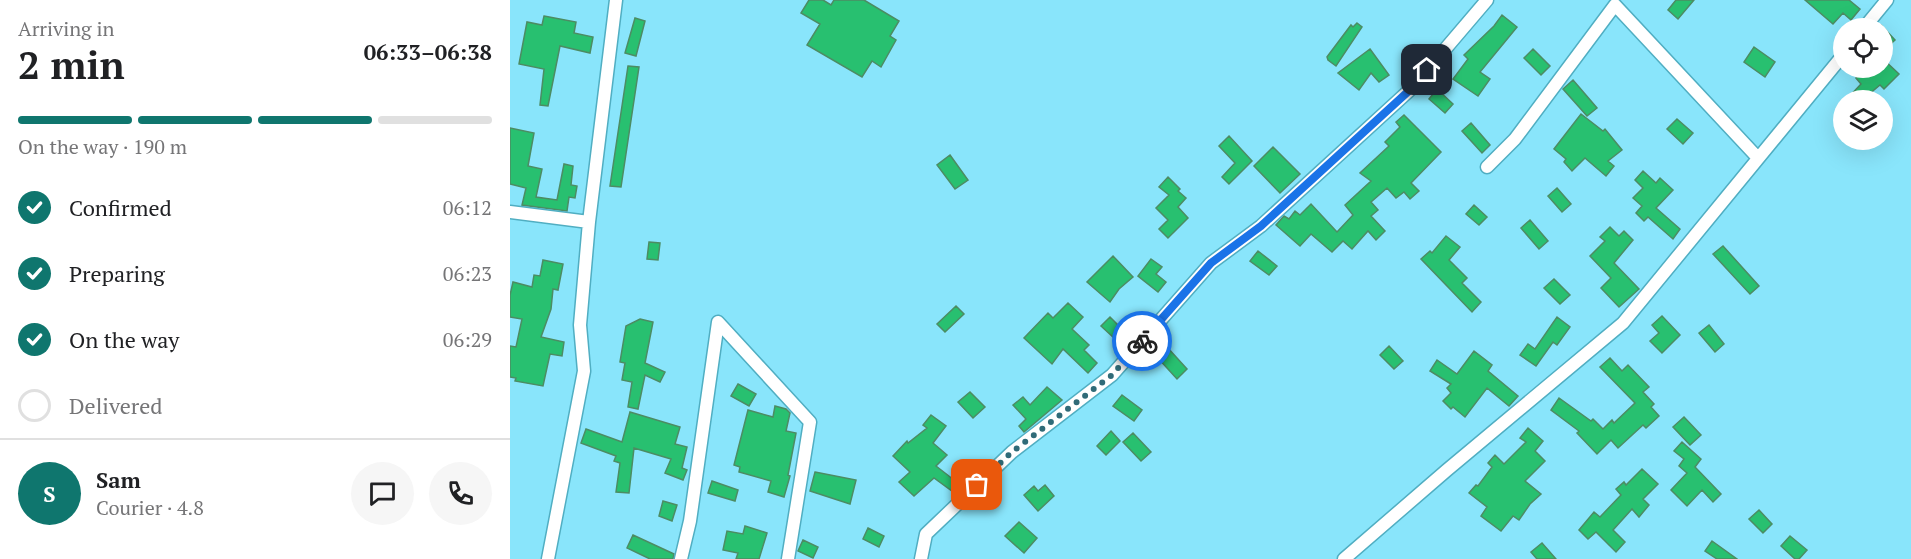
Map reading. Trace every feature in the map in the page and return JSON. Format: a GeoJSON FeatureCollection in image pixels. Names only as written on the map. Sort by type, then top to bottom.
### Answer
{"type":"FeatureCollection","features":[{"type":"Feature","properties":{"kind":"street"},"geometry":{"type":"LineString","coordinates":[[548,559],[584,371],[580,325],[589,222],[616,0]]}},
{"type":"Feature","properties":{"kind":"street"},"geometry":{"type":"LineString","coordinates":[[921,559],[926,534],[1012,452],[1112,375],[1211,263],[1261,226],[1412,88],[1487,0]]}},
{"type":"Feature","properties":{"kind":"street"},"geometry":{"type":"LineString","coordinates":[[1872,18],[1887,0]]}},
{"type":"Feature","properties":{"kind":"street"},"geometry":{"type":"LineString","coordinates":[[1487,167],[1515,139],[1615,2],[1758,158]]}},
{"type":"Feature","properties":{"kind":"street"},"geometry":{"type":"LineString","coordinates":[[1344,559],[1623,323],[1833,67]]}},
{"type":"Feature","properties":{"kind":"street"},"geometry":{"type":"LineString","coordinates":[[510,212],[589,222]]}},
{"type":"Feature","properties":{"kind":"street"},"geometry":{"type":"LineString","coordinates":[[681,559],[690,520],[718,322],[810,422],[788,559]]}},
{"type":"Feature","properties":{"kind":"building"},"geometry":{"type":"Polygon","coordinates":[[[809,0],[823,0],[831,5],[834,0],[864,0],[899,21],[890,36],[896,40],[881,67],[872,61],[862,77],[807,45],[820,24],[801,13],[809,0]]]}},
{"type":"Feature","properties":{"kind":"building"},"geometry":{"type":"Polygon","coordinates":[[[1676,0],[1694,0],[1678,19],[1668,10],[1676,0]]]}},
{"type":"Feature","properties":{"kind":"building"},"geometry":{"type":"Polygon","coordinates":[[[1805,0],[1849,0],[1860,9],[1853,18],[1849,18],[1843,13],[1838,18],[1833,18],[1833,24],[1805,0]]]}},
{"type":"Feature","properties":{"kind":"building"},"geometry":{"type":"Polygon","coordinates":[[[1502,15],[1517,27],[1480,72],[1490,79],[1478,96],[1453,79],[1468,59],[1464,55],[1502,15]]]}},
{"type":"Feature","properties":{"kind":"building"},"geometry":{"type":"Polygon","coordinates":[[[544,16],[576,22],[574,33],[593,37],[590,53],[560,46],[548,106],[540,105],[544,69],[519,64],[527,22],[542,25],[544,16]]]}},
{"type":"Feature","properties":{"kind":"building"},"geometry":{"type":"Polygon","coordinates":[[[635,18],[645,21],[636,56],[625,53],[635,18]]]}},
{"type":"Feature","properties":{"kind":"building"},"geometry":{"type":"Polygon","coordinates":[[[1357,23],[1362,27],[1336,66],[1327,57],[1351,25],[1353,27],[1357,23]]]}},
{"type":"Feature","properties":{"kind":"building"},"geometry":{"type":"Polygon","coordinates":[[[1754,47],[1775,62],[1765,77],[1744,62],[1754,47]]]}},
{"type":"Feature","properties":{"kind":"building"},"geometry":{"type":"Polygon","coordinates":[[[1370,49],[1389,75],[1379,82],[1371,73],[1359,90],[1338,73],[1370,49]]]}},
{"type":"Feature","properties":{"kind":"building"},"geometry":{"type":"Polygon","coordinates":[[[1533,49],[1550,66],[1541,75],[1524,58],[1533,49]]]}},
{"type":"Feature","properties":{"kind":"building"},"geometry":{"type":"Polygon","coordinates":[[[628,66],[639,67],[621,187],[610,186],[628,66]]]}},
{"type":"Feature","properties":{"kind":"building"},"geometry":{"type":"Polygon","coordinates":[[[1893,68],[1899,74],[1884,89],[1880,85],[1874,90],[1855,90],[1861,84],[1856,78],[1893,78],[1893,68]]]}},
{"type":"Feature","properties":{"kind":"building"},"geometry":{"type":"Polygon","coordinates":[[[1573,80],[1597,108],[1587,116],[1563,89],[1573,80]]]}},
{"type":"Feature","properties":{"kind":"building"},"geometry":{"type":"Polygon","coordinates":[[[1437,89],[1453,104],[1445,113],[1429,99],[1437,89]]]}},
{"type":"Feature","properties":{"kind":"building"},"geometry":{"type":"Polygon","coordinates":[[[1581,114],[1603,131],[1605,129],[1622,150],[1608,161],[1614,166],[1606,176],[1585,158],[1572,171],[1564,162],[1566,159],[1554,149],[1581,114]]]}},
{"type":"Feature","properties":{"kind":"building"},"geometry":{"type":"Polygon","coordinates":[[[1404,115],[1441,152],[1411,183],[1419,191],[1410,199],[1404,192],[1396,198],[1387,188],[1371,202],[1378,210],[1371,216],[1385,231],[1376,240],[1368,231],[1352,249],[1343,241],[1332,252],[1311,234],[1300,246],[1276,225],[1284,216],[1289,219],[1295,211],[1300,215],[1311,204],[1337,232],[1353,215],[1345,205],[1371,181],[1360,173],[1389,146],[1385,142],[1400,127],[1396,122],[1404,115]]]}},
{"type":"Feature","properties":{"kind":"building"},"geometry":{"type":"Polygon","coordinates":[[[1677,119],[1693,133],[1683,144],[1667,129],[1677,119]]]}},
{"type":"Feature","properties":{"kind":"building"},"geometry":{"type":"Polygon","coordinates":[[[1471,123],[1490,145],[1482,153],[1462,131],[1471,123]]]}},
{"type":"Feature","properties":{"kind":"building"},"geometry":{"type":"Polygon","coordinates":[[[510,128],[534,133],[528,166],[542,169],[536,197],[557,200],[564,164],[573,166],[571,185],[577,186],[575,198],[569,197],[567,211],[522,205],[526,188],[510,184],[510,128]]]}},
{"type":"Feature","properties":{"kind":"building"},"geometry":{"type":"Polygon","coordinates":[[[1229,136],[1252,161],[1229,184],[1222,177],[1235,163],[1219,146],[1229,136]]]}},
{"type":"Feature","properties":{"kind":"building"},"geometry":{"type":"Polygon","coordinates":[[[1273,147],[1300,174],[1280,193],[1254,166],[1273,147]]]}},
{"type":"Feature","properties":{"kind":"building"},"geometry":{"type":"Polygon","coordinates":[[[950,155],[968,180],[955,189],[937,165],[950,155]]]}},
{"type":"Feature","properties":{"kind":"building"},"geometry":{"type":"Polygon","coordinates":[[[1643,171],[1656,183],[1660,178],[1673,190],[1656,208],[1680,229],[1673,239],[1648,217],[1644,221],[1636,213],[1642,206],[1633,198],[1643,188],[1635,180],[1643,171]]]}},
{"type":"Feature","properties":{"kind":"building"},"geometry":{"type":"Polygon","coordinates":[[[1168,177],[1186,198],[1178,207],[1188,218],[1168,238],[1159,229],[1168,220],[1156,208],[1169,195],[1159,187],[1168,177]]]}},
{"type":"Feature","properties":{"kind":"building"},"geometry":{"type":"Polygon","coordinates":[[[1557,188],[1571,204],[1562,212],[1548,196],[1557,188]]]}},
{"type":"Feature","properties":{"kind":"building"},"geometry":{"type":"Polygon","coordinates":[[[1474,205],[1487,217],[1479,225],[1466,214],[1474,205]]]}},
{"type":"Feature","properties":{"kind":"building"},"geometry":{"type":"Polygon","coordinates":[[[1530,220],[1548,241],[1539,249],[1521,228],[1530,220]]]}},
{"type":"Feature","properties":{"kind":"building"},"geometry":{"type":"Polygon","coordinates":[[[1610,227],[1619,236],[1624,231],[1633,240],[1614,263],[1639,289],[1619,307],[1601,288],[1611,278],[1590,256],[1605,241],[1600,237],[1610,227]]]}},
{"type":"Feature","properties":{"kind":"building"},"geometry":{"type":"Polygon","coordinates":[[[1446,236],[1460,247],[1449,260],[1467,278],[1462,283],[1481,302],[1472,312],[1421,259],[1430,251],[1432,253],[1446,236]]]}},
{"type":"Feature","properties":{"kind":"building"},"geometry":{"type":"Polygon","coordinates":[[[649,242],[660,243],[658,260],[647,259],[649,242]]]}},
{"type":"Feature","properties":{"kind":"building"},"geometry":{"type":"Polygon","coordinates":[[[1723,246],[1759,286],[1750,294],[1713,254],[1723,246]]]}},
{"type":"Feature","properties":{"kind":"building"},"geometry":{"type":"Polygon","coordinates":[[[1258,251],[1277,266],[1269,275],[1250,261],[1258,251]]]}},
{"type":"Feature","properties":{"kind":"building"},"geometry":{"type":"Polygon","coordinates":[[[1113,256],[1133,277],[1119,289],[1110,302],[1087,282],[1113,256]]]}},
{"type":"Feature","properties":{"kind":"building"},"geometry":{"type":"Polygon","coordinates":[[[1151,259],[1162,267],[1156,274],[1166,282],[1158,292],[1138,276],[1151,259]]]}},
{"type":"Feature","properties":{"kind":"building"},"geometry":{"type":"Polygon","coordinates":[[[543,260],[563,264],[558,290],[553,289],[551,309],[541,337],[564,342],[562,356],[550,354],[543,386],[515,381],[516,378],[510,377],[510,346],[516,347],[522,319],[510,317],[510,295],[513,282],[532,287],[534,275],[540,276],[543,260]]]}},
{"type":"Feature","properties":{"kind":"building"},"geometry":{"type":"Polygon","coordinates":[[[1554,279],[1570,295],[1560,304],[1544,288],[1554,279]]]}},
{"type":"Feature","properties":{"kind":"building"},"geometry":{"type":"Polygon","coordinates":[[[1068,303],[1083,317],[1072,329],[1089,345],[1084,350],[1097,363],[1088,373],[1063,349],[1052,364],[1024,338],[1048,313],[1053,318],[1068,303]]]}},
{"type":"Feature","properties":{"kind":"building"},"geometry":{"type":"Polygon","coordinates":[[[956,306],[964,314],[945,332],[937,324],[956,306]]]}},
{"type":"Feature","properties":{"kind":"building"},"geometry":{"type":"Polygon","coordinates":[[[1662,316],[1680,335],[1662,353],[1650,341],[1659,333],[1652,325],[1662,316]]]}},
{"type":"Feature","properties":{"kind":"building"},"geometry":{"type":"Polygon","coordinates":[[[1110,317],[1122,329],[1114,338],[1101,326],[1110,317]]]}},
{"type":"Feature","properties":{"kind":"building"},"geometry":{"type":"Polygon","coordinates":[[[1557,317],[1570,327],[1557,345],[1553,342],[1536,366],[1520,355],[1528,344],[1535,349],[1557,317]]]}},
{"type":"Feature","properties":{"kind":"building"},"geometry":{"type":"Polygon","coordinates":[[[640,319],[653,322],[645,363],[665,372],[660,382],[645,375],[638,409],[628,407],[632,382],[622,380],[625,363],[620,362],[626,326],[640,319]]]}},
{"type":"Feature","properties":{"kind":"building"},"geometry":{"type":"Polygon","coordinates":[[[1709,325],[1724,344],[1715,352],[1699,333],[1709,325]]]}},
{"type":"Feature","properties":{"kind":"building"},"geometry":{"type":"Polygon","coordinates":[[[1389,346],[1403,361],[1394,369],[1380,355],[1389,346]]]}},
{"type":"Feature","properties":{"kind":"building"},"geometry":{"type":"Polygon","coordinates":[[[1167,347],[1187,369],[1177,379],[1157,357],[1167,347]]]}},
{"type":"Feature","properties":{"kind":"building"},"geometry":{"type":"Polygon","coordinates":[[[1474,351],[1492,365],[1488,371],[1518,396],[1509,406],[1487,388],[1465,417],[1443,401],[1451,393],[1447,388],[1451,384],[1430,371],[1437,360],[1457,374],[1474,351]]]}},
{"type":"Feature","properties":{"kind":"building"},"geometry":{"type":"Polygon","coordinates":[[[1610,358],[1622,371],[1628,365],[1649,387],[1643,392],[1654,404],[1651,407],[1659,416],[1646,428],[1643,425],[1618,448],[1611,440],[1597,454],[1577,433],[1579,431],[1551,410],[1559,398],[1591,421],[1593,419],[1603,429],[1612,420],[1614,423],[1635,403],[1600,367],[1610,358]]]}},
{"type":"Feature","properties":{"kind":"building"},"geometry":{"type":"Polygon","coordinates":[[[738,384],[756,394],[749,406],[731,396],[738,384]]]}},
{"type":"Feature","properties":{"kind":"building"},"geometry":{"type":"Polygon","coordinates":[[[1047,387],[1062,400],[1024,432],[1019,426],[1026,419],[1013,405],[1023,397],[1030,405],[1047,387]]]}},
{"type":"Feature","properties":{"kind":"building"},"geometry":{"type":"Polygon","coordinates":[[[970,392],[985,407],[973,418],[958,402],[970,392]]]}},
{"type":"Feature","properties":{"kind":"building"},"geometry":{"type":"Polygon","coordinates":[[[1122,395],[1142,410],[1134,421],[1113,406],[1122,395]]]}},
{"type":"Feature","properties":{"kind":"building"},"geometry":{"type":"Polygon","coordinates":[[[775,406],[786,409],[790,413],[786,431],[796,433],[788,475],[790,476],[784,497],[768,492],[771,481],[739,472],[740,467],[734,465],[748,410],[773,417],[775,406]]]}},
{"type":"Feature","properties":{"kind":"building"},"geometry":{"type":"Polygon","coordinates":[[[630,412],[680,427],[675,444],[687,447],[682,468],[687,470],[683,480],[665,473],[671,459],[634,448],[629,493],[616,492],[620,463],[614,461],[616,456],[581,443],[586,429],[622,442],[630,412]]]}},
{"type":"Feature","properties":{"kind":"building"},"geometry":{"type":"Polygon","coordinates":[[[931,415],[946,426],[933,443],[947,455],[936,466],[963,487],[956,494],[934,478],[914,496],[899,482],[910,472],[893,456],[907,441],[908,443],[927,428],[923,425],[931,415]]]}},
{"type":"Feature","properties":{"kind":"building"},"geometry":{"type":"Polygon","coordinates":[[[1684,417],[1701,435],[1690,445],[1673,427],[1684,417]]]}},
{"type":"Feature","properties":{"kind":"building"},"geometry":{"type":"Polygon","coordinates":[[[1528,428],[1543,441],[1535,451],[1545,461],[1525,481],[1541,494],[1530,504],[1519,520],[1513,516],[1501,531],[1481,516],[1487,507],[1469,493],[1476,485],[1478,486],[1492,467],[1488,463],[1495,455],[1504,464],[1526,442],[1520,438],[1528,428]]]}},
{"type":"Feature","properties":{"kind":"building"},"geometry":{"type":"Polygon","coordinates":[[[1111,431],[1120,441],[1106,455],[1097,446],[1111,431]]]}},
{"type":"Feature","properties":{"kind":"building"},"geometry":{"type":"Polygon","coordinates":[[[1133,433],[1151,452],[1141,461],[1123,442],[1133,433]]]}},
{"type":"Feature","properties":{"kind":"building"},"geometry":{"type":"Polygon","coordinates":[[[1682,442],[1701,459],[1695,467],[1721,494],[1713,502],[1702,490],[1687,506],[1671,490],[1687,473],[1679,466],[1684,459],[1674,451],[1682,442]]]}},
{"type":"Feature","properties":{"kind":"building"},"geometry":{"type":"Polygon","coordinates":[[[1642,469],[1658,484],[1643,499],[1649,505],[1639,517],[1632,509],[1613,530],[1625,542],[1616,552],[1596,532],[1588,539],[1579,530],[1594,512],[1600,517],[1621,495],[1616,489],[1624,482],[1626,485],[1642,469]]]}},
{"type":"Feature","properties":{"kind":"building"},"geometry":{"type":"Polygon","coordinates":[[[815,472],[856,480],[850,504],[810,491],[815,472]]]}},
{"type":"Feature","properties":{"kind":"building"},"geometry":{"type":"Polygon","coordinates":[[[712,481],[738,490],[735,501],[708,493],[712,481]]]}},
{"type":"Feature","properties":{"kind":"building"},"geometry":{"type":"Polygon","coordinates":[[[1045,485],[1054,496],[1038,511],[1024,495],[1034,486],[1038,491],[1045,485]]]}},
{"type":"Feature","properties":{"kind":"building"},"geometry":{"type":"Polygon","coordinates":[[[663,501],[677,505],[672,521],[659,516],[663,501]]]}},
{"type":"Feature","properties":{"kind":"building"},"geometry":{"type":"Polygon","coordinates":[[[1759,510],[1772,524],[1763,533],[1749,519],[1759,510]]]}},
{"type":"Feature","properties":{"kind":"building"},"geometry":{"type":"Polygon","coordinates":[[[1019,522],[1037,538],[1024,553],[1005,536],[1019,522]]]}},
{"type":"Feature","properties":{"kind":"building"},"geometry":{"type":"Polygon","coordinates":[[[745,526],[767,533],[759,559],[736,559],[738,553],[723,550],[727,531],[743,534],[745,526]]]}},
{"type":"Feature","properties":{"kind":"building"},"geometry":{"type":"Polygon","coordinates":[[[868,528],[884,536],[879,547],[863,539],[868,528]]]}},
{"type":"Feature","properties":{"kind":"building"},"geometry":{"type":"Polygon","coordinates":[[[633,535],[674,554],[673,559],[650,559],[627,548],[633,535]]]}},
{"type":"Feature","properties":{"kind":"building"},"geometry":{"type":"Polygon","coordinates":[[[1790,536],[1807,550],[1799,559],[1795,559],[1781,546],[1790,536]]]}},
{"type":"Feature","properties":{"kind":"building"},"geometry":{"type":"Polygon","coordinates":[[[803,540],[818,547],[813,558],[798,551],[803,540]]]}},
{"type":"Feature","properties":{"kind":"building"},"geometry":{"type":"Polygon","coordinates":[[[1712,541],[1737,559],[1717,559],[1705,551],[1712,541]]]}},
{"type":"Feature","properties":{"kind":"building"},"geometry":{"type":"Polygon","coordinates":[[[1542,543],[1556,559],[1537,559],[1531,552],[1542,543]]]}},
{"type":"Feature","properties":{"kind":"way so far"},"geometry":{"type":"LineString","coordinates":[[977,485],[1012,452],[1112,375],[1142,341]]}},
{"type":"Feature","properties":{"kind":"route"},"geometry":{"type":"LineString","coordinates":[[1142,341],[1211,263],[1261,226],[1412,88],[1427,70]]}}]}
